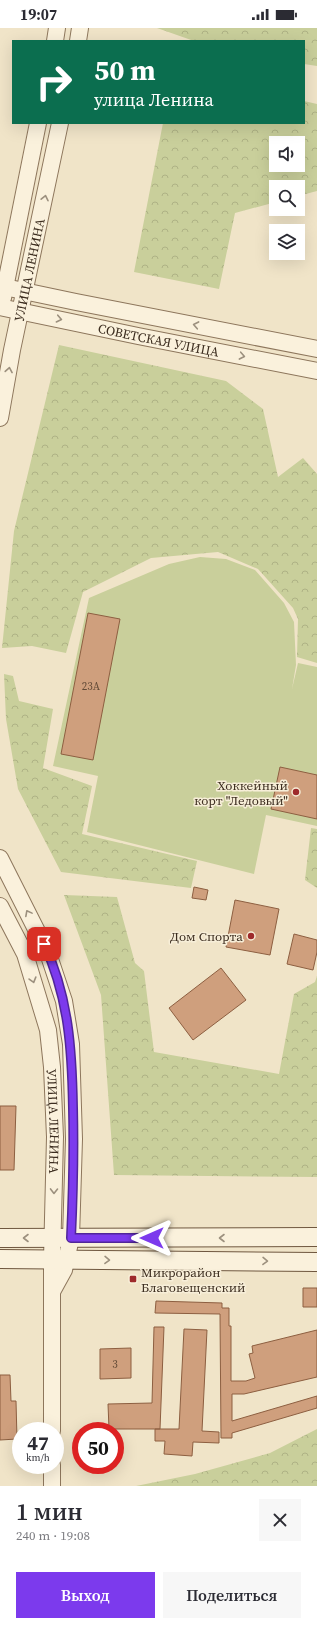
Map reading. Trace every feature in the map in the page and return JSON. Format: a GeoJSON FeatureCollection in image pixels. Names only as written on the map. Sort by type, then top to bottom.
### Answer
{"type":"FeatureCollection","features":[{"type":"Feature","properties":{"kind":"main road"},"geometry":{"type":"LineString","coordinates":[[0,1238],[317,1237]]}},
{"type":"Feature","properties":{"kind":"main road"},"geometry":{"type":"LineString","coordinates":[[0,1260],[60,1259],[317,1262]]}},
{"type":"Feature","properties":{"kind":"street"},"geometry":{"type":"LineString","coordinates":[[55,40],[57,28]]}},
{"type":"Feature","properties":{"kind":"street"},"geometry":{"type":"LineString","coordinates":[[78,40],[80,28]]}},
{"type":"Feature","properties":{"kind":"street","name":"УЛИЦА ЛЕНИНА"},"geometry":{"type":"LineString","coordinates":[[0,307],[2,286],[38,124]]}},
{"type":"Feature","properties":{"kind":"street","name":"УЛИЦА ЛЕНИНА"},"geometry":{"type":"LineString","coordinates":[[0,418],[12,350],[26,291],[60,124]]}},
{"type":"Feature","properties":{"kind":"street","name":"СОВЕТСКАЯ УЛИЦА"},"geometry":{"type":"LineString","coordinates":[[2,286],[317,349]]}},
{"type":"Feature","properties":{"kind":"street","name":"СОВЕТСКАЯ УЛИЦА"},"geometry":{"type":"LineString","coordinates":[[0,307],[317,371]]}},
{"type":"Feature","properties":{"kind":"street","name":"УЛИЦА ЛЕНИНА"},"geometry":{"type":"LineString","coordinates":[[0,858],[44,944],[64,1001],[71,1044],[74,1139],[71,1238],[60,1259],[52,1292],[52,1422]]}},
{"type":"Feature","properties":{"kind":"street","name":"УЛИЦА ЛЕНИНА"},"geometry":{"type":"LineString","coordinates":[[0,906],[25,954],[48,1030],[52,1067],[55,1137],[52,1238],[60,1259]]}},
{"type":"Feature","properties":{"kind":"street"},"geometry":{"type":"LineString","coordinates":[[25,954],[44,944]]}},
{"type":"Feature","properties":{"kind":"street"},"geometry":{"type":"LineString","coordinates":[[52,1474],[52,1486]]}},
{"type":"Feature","properties":{"kind":"green space"},"geometry":{"type":"Polygon","coordinates":[[[157,28],[317,28],[317,66],[305,64],[305,40],[191,40],[157,28]]]}},
{"type":"Feature","properties":{"kind":"green space"},"geometry":{"type":"Polygon","coordinates":[[[305,101],[317,104],[317,191],[305,194],[305,180],[269,180],[269,204],[235,213],[219,289],[134,272],[163,124],[305,124],[305,101]]]}},
{"type":"Feature","properties":{"kind":"green space"},"geometry":{"type":"Polygon","coordinates":[[[59,345],[226,381],[263,409],[278,477],[303,458],[317,474],[317,663],[297,657],[298,619],[293,608],[258,569],[218,552],[151,558],[83,592],[66,653],[32,646],[2,648],[14,531],[59,345]]]}},
{"type":"Feature","properties":{"kind":"green space"},"geometry":{"type":"Polygon","coordinates":[[[200,557],[226,559],[255,570],[284,603],[294,622],[296,665],[292,689],[298,663],[317,667],[317,826],[266,815],[254,874],[87,832],[98,776],[53,766],[89,598],[169,564],[200,557]]]}},
{"type":"Feature","properties":{"kind":"green space"},"geometry":{"type":"Polygon","coordinates":[[[4,674],[13,676],[19,701],[53,709],[43,768],[92,786],[82,834],[197,861],[191,888],[61,872],[18,789],[6,719],[4,674]]]}},
{"type":"Feature","properties":{"kind":"green space"},"geometry":{"type":"Polygon","coordinates":[[[311,828],[317,829],[317,888],[305,880],[311,828]]]}},
{"type":"Feature","properties":{"kind":"green space"},"geometry":{"type":"Polygon","coordinates":[[[64,895],[117,897],[135,963],[144,971],[154,1052],[279,1074],[294,994],[315,982],[317,976],[317,1177],[114,1175],[101,995],[64,895]]]}},
{"type":"Feature","properties":{"kind":"green space"},"geometry":{"type":"Polygon","coordinates":[[[317,1429],[317,1486],[136,1486],[195,1474],[270,1453],[317,1429]]]}},
{"type":"Feature","properties":{"kind":"building"},"geometry":{"type":"Polygon","coordinates":[[[88,613],[120,619],[93,760],[61,754],[88,613]]]}},
{"type":"Feature","properties":{"kind":"building","name":"Хоккейный корт \"Ледовый\""},"geometry":{"type":"Polygon","coordinates":[[[280,767],[317,775],[317,819],[271,809],[280,767]]]}},
{"type":"Feature","properties":{"kind":"building"},"geometry":{"type":"Polygon","coordinates":[[[194,887],[208,890],[206,900],[192,898],[194,887]]]}},
{"type":"Feature","properties":{"kind":"building","name":"Дом Спорта"},"geometry":{"type":"Polygon","coordinates":[[[235,900],[279,909],[270,955],[226,947],[235,900]]]}},
{"type":"Feature","properties":{"kind":"building"},"geometry":{"type":"Polygon","coordinates":[[[294,934],[317,940],[317,952],[313,970],[287,964],[294,934]]]}},
{"type":"Feature","properties":{"kind":"building"},"geometry":{"type":"Polygon","coordinates":[[[221,968],[246,1000],[193,1040],[169,1008],[221,968]]]}},
{"type":"Feature","properties":{"kind":"building"},"geometry":{"type":"Polygon","coordinates":[[[0,1106],[16,1106],[14,1170],[0,1170],[0,1106]]]}},
{"type":"Feature","properties":{"kind":"building"},"geometry":{"type":"Polygon","coordinates":[[[303,1288],[317,1288],[317,1307],[303,1307],[303,1288]]]}},
{"type":"Feature","properties":{"kind":"building"},"geometry":{"type":"Polygon","coordinates":[[[156,1301],[222,1303],[222,1308],[229,1308],[229,1326],[231,1326],[231,1381],[246,1381],[255,1378],[249,1354],[253,1353],[252,1346],[317,1330],[317,1377],[244,1394],[232,1394],[232,1421],[317,1396],[317,1408],[232,1433],[232,1438],[221,1438],[220,1314],[155,1313],[156,1301]]]}},
{"type":"Feature","properties":{"kind":"building"},"geometry":{"type":"Polygon","coordinates":[[[154,1327],[164,1327],[160,1429],[124,1429],[124,1422],[109,1422],[108,1404],[152,1403],[154,1327]]]}},
{"type":"Feature","properties":{"kind":"building"},"geometry":{"type":"Polygon","coordinates":[[[184,1329],[207,1330],[202,1431],[219,1432],[219,1443],[193,1442],[192,1456],[164,1454],[165,1441],[155,1441],[155,1429],[179,1429],[184,1329]]]}},
{"type":"Feature","properties":{"kind":"building"},"geometry":{"type":"Polygon","coordinates":[[[131,1348],[131,1378],[100,1379],[100,1349],[131,1348]]]}},
{"type":"Feature","properties":{"kind":"building"},"geometry":{"type":"Polygon","coordinates":[[[0,1375],[10,1375],[11,1401],[16,1401],[17,1422],[12,1422],[12,1439],[0,1440],[0,1375]]]}},
{"type":"Feature","properties":{"kind":"place","name":"Хоккейный корт \"Ледовый\""},"geometry":{"type":"Point","coordinates":[296,792]}},
{"type":"Feature","properties":{"kind":"place","name":"Дом Спорта"},"geometry":{"type":"Point","coordinates":[251,936]}},
{"type":"Feature","properties":{"kind":"place","name":"Микрорайон Благовещенский"},"geometry":{"type":"Point","coordinates":[133,1279]}},
{"type":"Feature","properties":{"kind":"route"},"geometry":{"type":"LineString","coordinates":[[44,944],[64,1001],[71,1044],[74,1139],[71,1238],[152,1238]]}}]}
